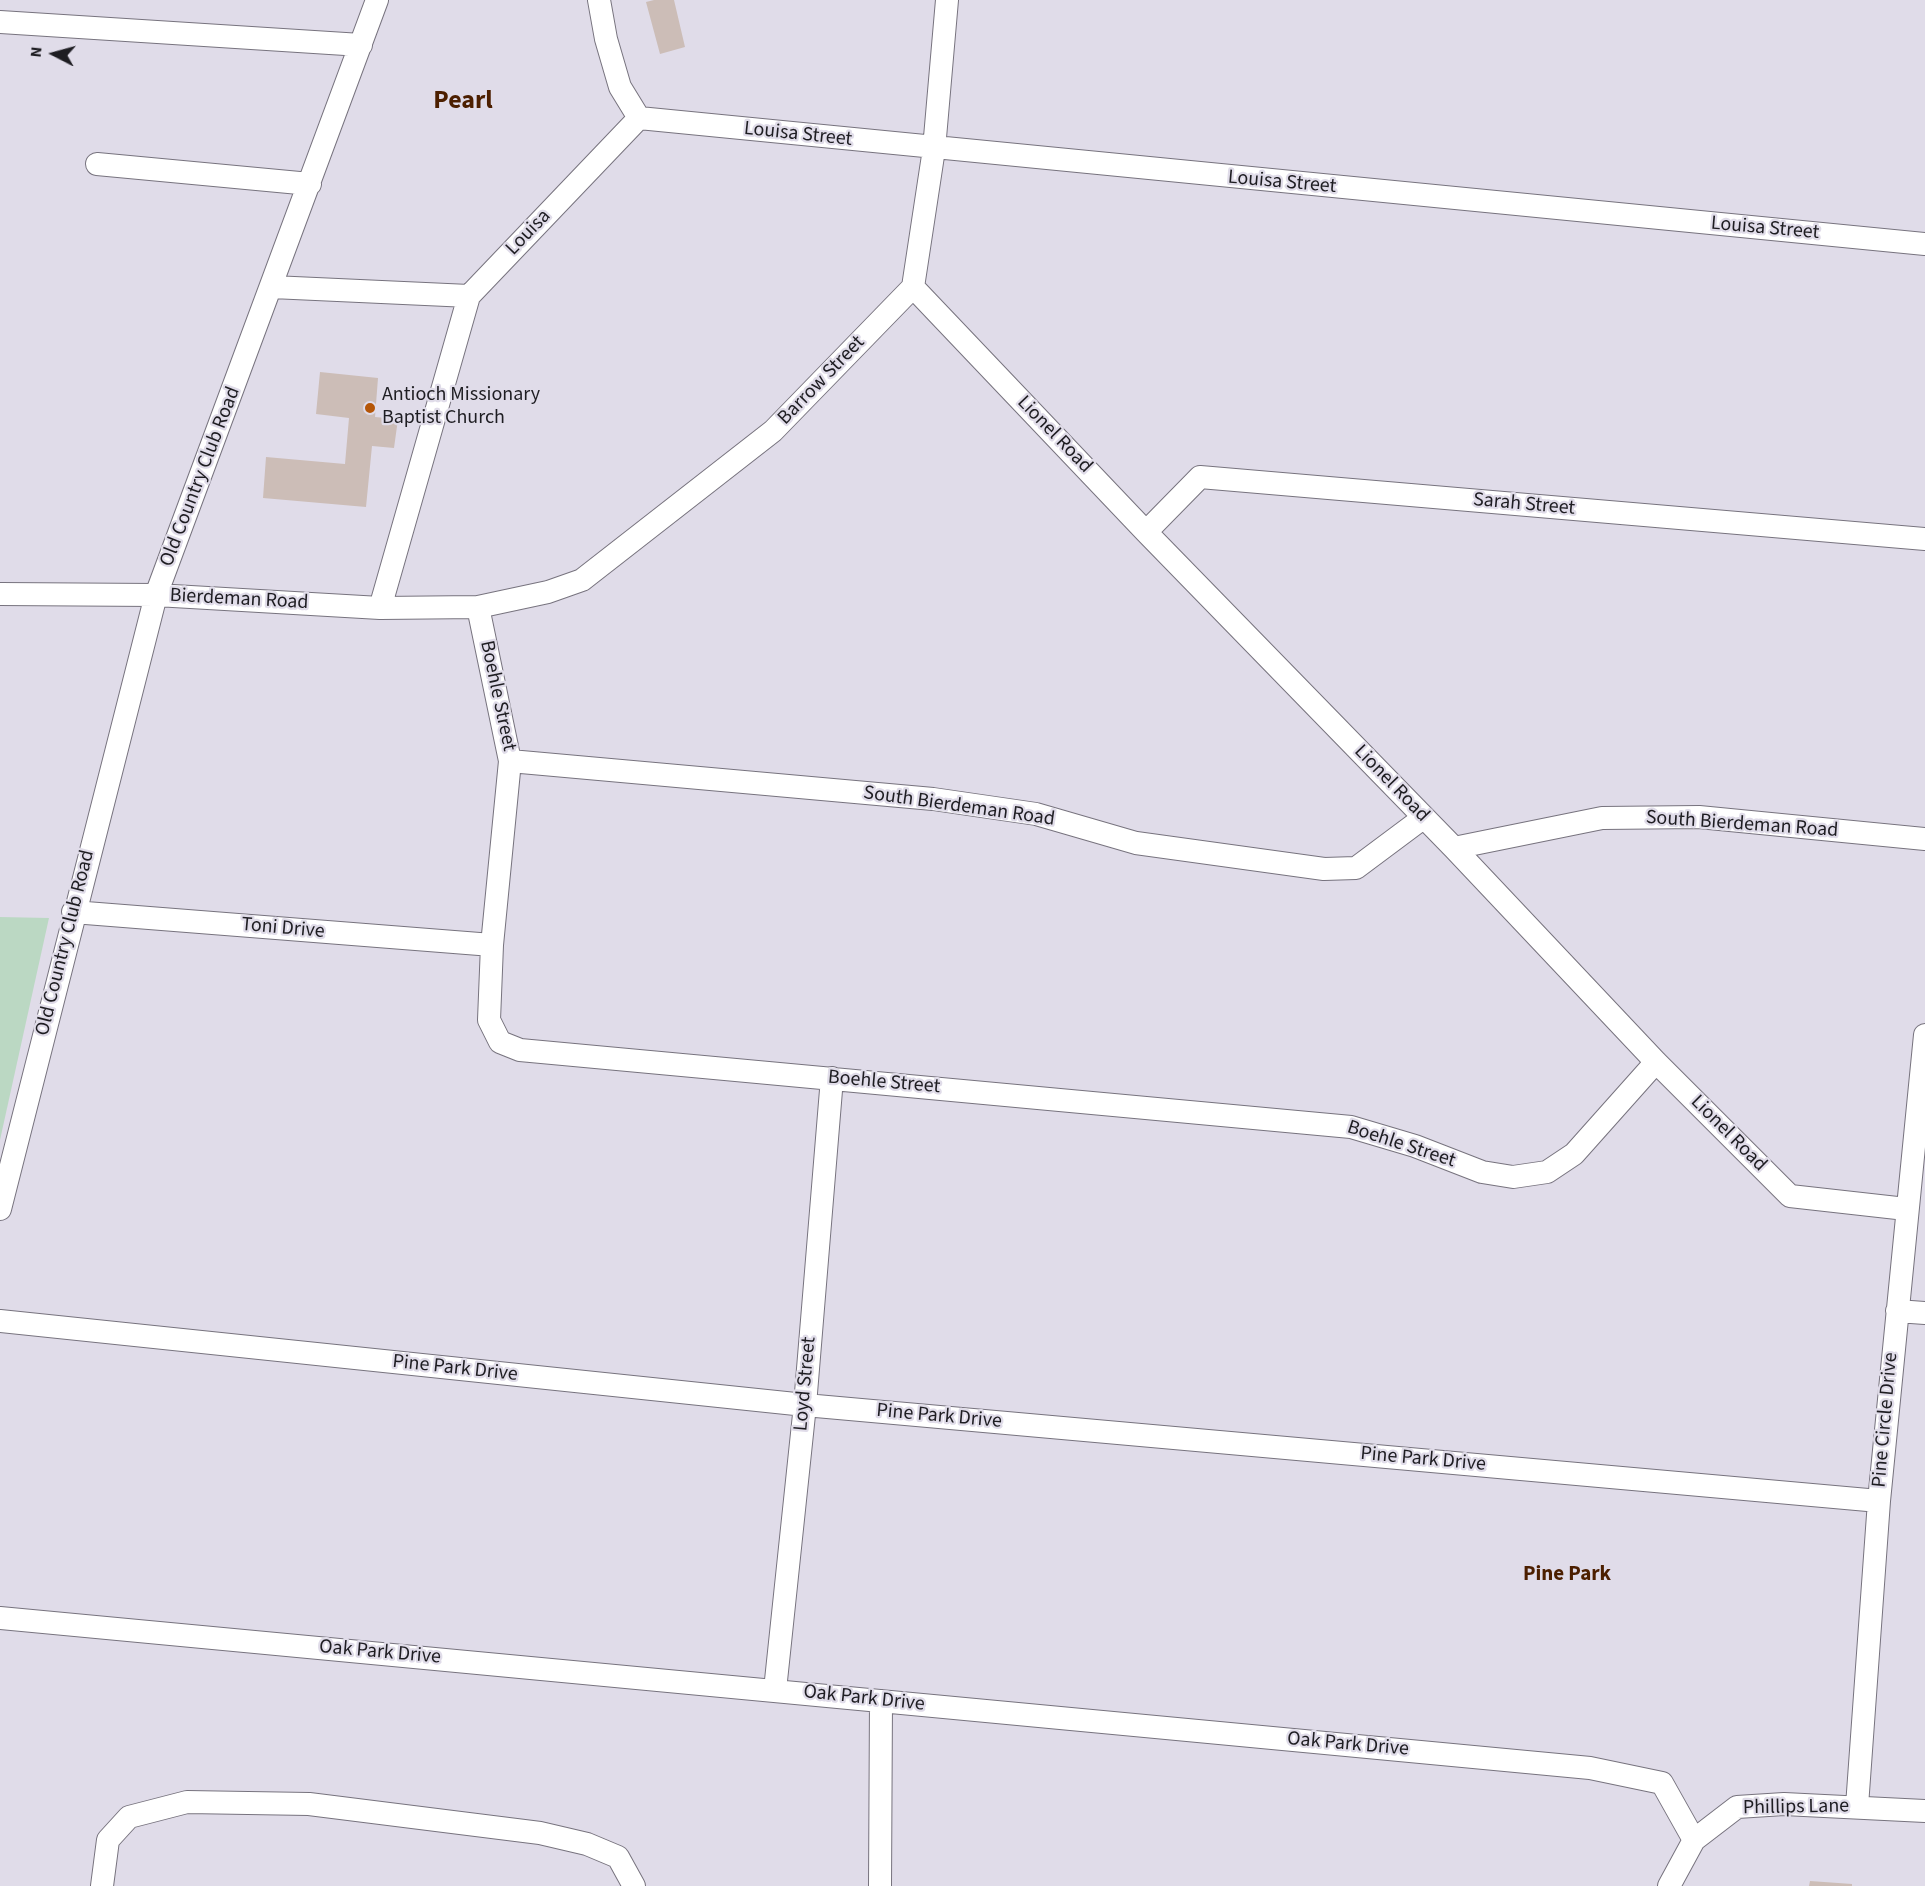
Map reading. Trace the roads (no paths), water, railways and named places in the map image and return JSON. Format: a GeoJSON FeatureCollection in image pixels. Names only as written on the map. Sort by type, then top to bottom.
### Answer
{"type":"FeatureCollection","features":[{"type":"Feature","properties":{"kind":"street","name":"Old Country Club Road"},"geometry":{"type":"LineString","coordinates":[[0,1209],[73,912],[156,595],[377,0]]}},
{"type":"Feature","properties":{"kind":"street"},"geometry":{"type":"LineString","coordinates":[[599,0],[606,39],[621,87],[639,118]]}},
{"type":"Feature","properties":{"kind":"street"},"geometry":{"type":"LineString","coordinates":[[913,287],[934,149],[947,0]]}},
{"type":"Feature","properties":{"kind":"street"},"geometry":{"type":"LineString","coordinates":[[0,22],[361,45]]}},
{"type":"Feature","properties":{"kind":"street","name":"Louisa Street"},"geometry":{"type":"LineString","coordinates":[[639,118],[934,149],[1925,244]]}},
{"type":"Feature","properties":{"kind":"street","name":"Louisa"},"geometry":{"type":"LineString","coordinates":[[469,297],[639,118]]}},
{"type":"Feature","properties":{"kind":"street"},"geometry":{"type":"LineString","coordinates":[[97,164],[310,184]]}},
{"type":"Feature","properties":{"kind":"street"},"geometry":{"type":"LineString","coordinates":[[272,287],[469,297],[380,608]]}},
{"type":"Feature","properties":{"kind":"street","name":"Lionel Road"},"geometry":{"type":"LineString","coordinates":[[913,287],[1146,532],[1454,848],[1656,1062],[1790,1196],[1906,1209]]}},
{"type":"Feature","properties":{"kind":"street","name":"Barrow Street"},"geometry":{"type":"LineString","coordinates":[[478,607],[548,592],[582,580],[773,431],[913,287]]}},
{"type":"Feature","properties":{"kind":"street","name":"Sarah Street"},"geometry":{"type":"LineString","coordinates":[[1146,532],[1200,477],[1925,539]]}},
{"type":"Feature","properties":{"kind":"street","name":"Bierdeman Road"},"geometry":{"type":"LineString","coordinates":[[0,594],[156,595],[380,608],[478,607]]}},
{"type":"Feature","properties":{"kind":"street","name":"Boehle Street"},"geometry":{"type":"LineString","coordinates":[[478,607],[510,761],[492,945],[489,1020],[500,1042],[520,1050],[1351,1127],[1415,1146],[1482,1172],[1513,1177],[1547,1172],[1574,1154],[1656,1062]]}},
{"type":"Feature","properties":{"kind":"street","name":"South Bierdeman Road"},"geometry":{"type":"LineString","coordinates":[[510,761],[933,799],[1036,813],[1136,843],[1324,869],[1356,868],[1423,818]]}},
{"type":"Feature","properties":{"kind":"street","name":"South Bierdeman Road"},"geometry":{"type":"LineString","coordinates":[[1454,848],[1602,818],[1700,818],[1925,838]]}},
{"type":"Feature","properties":{"kind":"street","name":"Toni Drive"},"geometry":{"type":"LineString","coordinates":[[73,912],[492,945]]}},
{"type":"Feature","properties":{"kind":"street","name":"Pine Circle Drive"},"geometry":{"type":"LineString","coordinates":[[1857,1806],[1879,1501],[1906,1209],[1925,1035]]}},
{"type":"Feature","properties":{"kind":"street","name":"Loyd Street"},"geometry":{"type":"LineString","coordinates":[[775,1690],[805,1405],[832,1078]]}},
{"type":"Feature","properties":{"kind":"street"},"geometry":{"type":"LineString","coordinates":[[1897,1311],[1925,1313]]}},
{"type":"Feature","properties":{"kind":"street","name":"Pine Park Drive"},"geometry":{"type":"LineString","coordinates":[[0,1321],[805,1405],[1879,1501]]}},
{"type":"Feature","properties":{"kind":"street","name":"Oak Park Drive"},"geometry":{"type":"LineString","coordinates":[[0,1618],[1590,1768],[1662,1783],[1694,1840]]}},
{"type":"Feature","properties":{"kind":"street"},"geometry":{"type":"LineString","coordinates":[[880,1886],[881,1701]]}},
{"type":"Feature","properties":{"kind":"street"},"geometry":{"type":"LineString","coordinates":[[102,1886],[108,1840],[129,1817],[187,1802],[309,1804],[540,1833],[587,1844],[618,1857],[634,1886]]}},
{"type":"Feature","properties":{"kind":"street","name":"Phillips Lane"},"geometry":{"type":"LineString","coordinates":[[1669,1886],[1694,1840],[1737,1807],[1784,1804],[1925,1811]]}},
{"type":"Feature","properties":{"kind":"place","name":"Antioch Missionary Baptist Church"},"geometry":{"type":"Point","coordinates":[370,408]}},
{"type":"Feature","properties":{"kind":"district","name":"Pearl"},"geometry":{"type":"Point","coordinates":[463,102]}},
{"type":"Feature","properties":{"kind":"district","name":"Pine Park"},"geometry":{"type":"Point","coordinates":[1567,1575]}}]}
